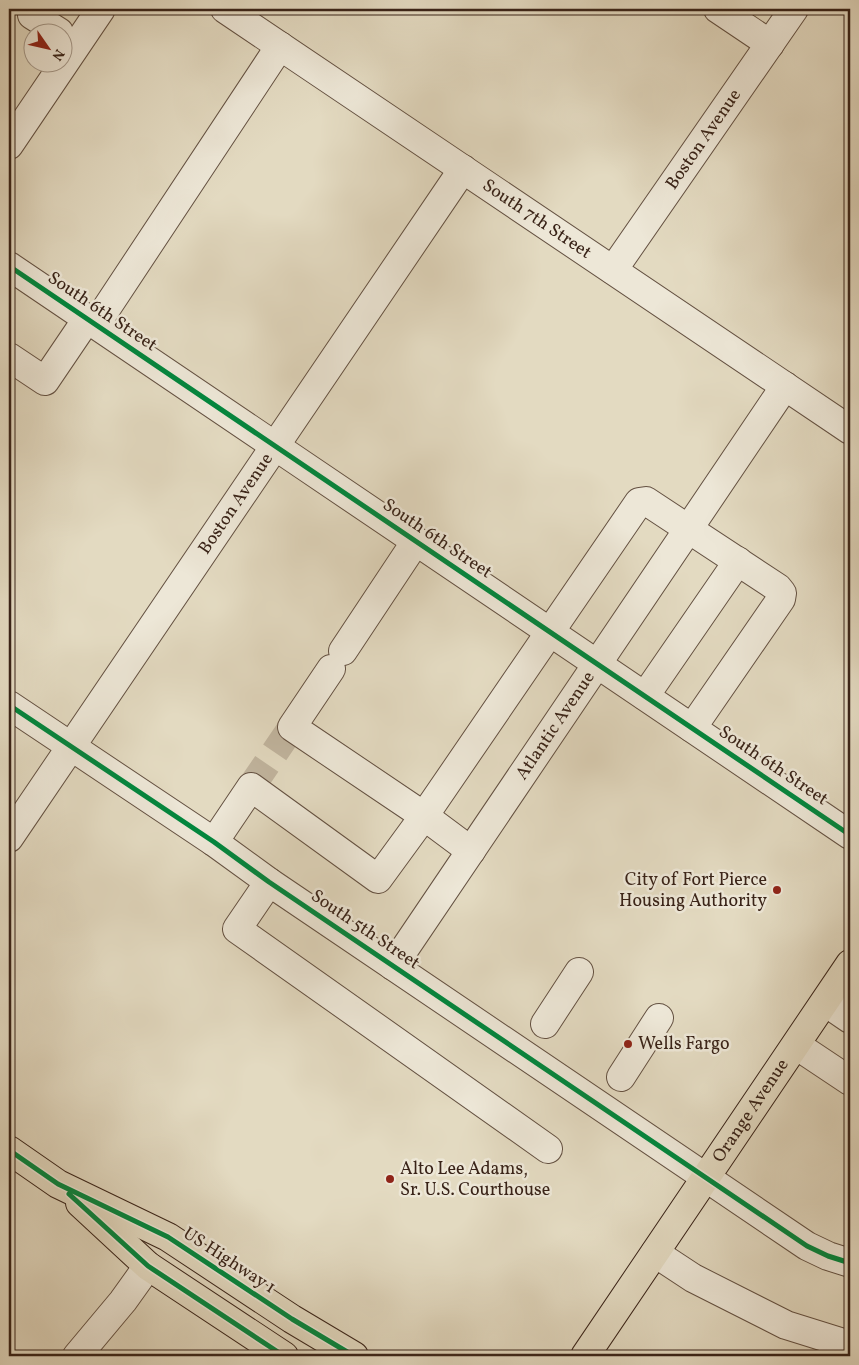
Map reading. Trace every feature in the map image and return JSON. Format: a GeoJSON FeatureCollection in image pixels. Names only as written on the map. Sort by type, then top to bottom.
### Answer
{"type":"FeatureCollection","features":[{"type":"Feature","properties":{"kind":"main road","name":"Orange Avenue"},"geometry":{"type":"LineString","coordinates":[[585,1356],[850,964]]}},
{"type":"Feature","properties":{"kind":"main road","name":"US Highway 1"},"geometry":{"type":"LineString","coordinates":[[9,1150],[58,1184],[148,1266],[284,1356]]}},
{"type":"Feature","properties":{"kind":"main road","name":"US Highway 1"},"geometry":{"type":"LineString","coordinates":[[58,1184],[168,1237],[292,1319],[354,1356]]}},
{"type":"Feature","properties":{"kind":"street"},"geometry":{"type":"LineString","coordinates":[[72,33],[101,9]]}},
{"type":"Feature","properties":{"kind":"street","name":"South 7th Street"},"geometry":{"type":"LineString","coordinates":[[225,9],[850,430]]}},
{"type":"Feature","properties":{"kind":"street"},"geometry":{"type":"LineString","coordinates":[[718,9],[770,44]]}},
{"type":"Feature","properties":{"kind":"street","name":"Boston Avenue"},"geometry":{"type":"LineString","coordinates":[[613,270],[794,9]]}},
{"type":"Feature","properties":{"kind":"street"},"geometry":{"type":"LineString","coordinates":[[32,14],[43,22]]}},
{"type":"Feature","properties":{"kind":"street"},"geometry":{"type":"LineString","coordinates":[[9,357],[45,381],[92,322],[280,46]]}},
{"type":"Feature","properties":{"kind":"street"},"geometry":{"type":"LineString","coordinates":[[9,145],[48,72]]}},
{"type":"Feature","properties":{"kind":"street","name":"Boston Avenue"},"geometry":{"type":"LineString","coordinates":[[9,838],[463,169]]}},
{"type":"Feature","properties":{"kind":"street","name":"South 6th Street"},"geometry":{"type":"LineString","coordinates":[[9,266],[850,835]]}},
{"type":"Feature","properties":{"kind":"street","name":"Atlantic Avenue"},"geometry":{"type":"LineString","coordinates":[[393,966],[785,386]]}},
{"type":"Feature","properties":{"kind":"street"},"geometry":{"type":"LineString","coordinates":[[214,842],[251,787],[378,879],[424,816],[639,502],[646,501],[778,588],[782,593],[782,599],[692,728]]}},
{"type":"Feature","properties":{"kind":"street"},"geometry":{"type":"LineString","coordinates":[[416,541],[292,727],[424,816],[471,851]]}},
{"type":"Feature","properties":{"kind":"street"},"geometry":{"type":"LineString","coordinates":[[645,696],[738,561]]}},
{"type":"Feature","properties":{"kind":"street","name":"South 5th Street"},"geometry":{"type":"LineString","coordinates":[[9,705],[214,842],[269,882],[807,1246],[828,1256],[850,1263]]}},
{"type":"Feature","properties":{"kind":"street"},"geometry":{"type":"LineString","coordinates":[[269,882],[237,929],[548,1149]]}},
{"type":"Feature","properties":{"kind":"street"},"geometry":{"type":"LineString","coordinates":[[545,1024],[579,972]]}},
{"type":"Feature","properties":{"kind":"street"},"geometry":{"type":"LineString","coordinates":[[825,1002],[850,1019]]}},
{"type":"Feature","properties":{"kind":"street"},"geometry":{"type":"LineString","coordinates":[[621,1077],[659,1018]]}},
{"type":"Feature","properties":{"kind":"street"},"geometry":{"type":"LineString","coordinates":[[796,1045],[850,1081]]}},
{"type":"Feature","properties":{"kind":"street"},"geometry":{"type":"LineString","coordinates":[[655,1253],[693,1278],[786,1325],[850,1345]]}},
{"type":"Feature","properties":{"kind":"street"},"geometry":{"type":"LineString","coordinates":[[76,1356],[123,1301],[148,1266]]}},
{"type":"Feature","properties":{"kind":"tunnel"},"geometry":{"type":"LineString","coordinates":[[251,787],[292,727]]}},
{"type":"Feature","properties":{"kind":"cycle path"},"geometry":{"type":"LineString","coordinates":[[9,266],[850,835]]}},
{"type":"Feature","properties":{"kind":"cycle path"},"geometry":{"type":"LineString","coordinates":[[9,705],[214,842],[269,882],[807,1246],[828,1256],[850,1263]]}},
{"type":"Feature","properties":{"kind":"cycle path"},"geometry":{"type":"LineString","coordinates":[[9,1150],[58,1184],[168,1237],[292,1319],[354,1356]]}},
{"type":"Feature","properties":{"kind":"cycle path"},"geometry":{"type":"LineString","coordinates":[[69,1194],[148,1266],[284,1356]]}},
{"type":"Feature","properties":{"kind":"place","name":"City of Fort Pierce Housing Authority"},"geometry":{"type":"Point","coordinates":[777,890]}},
{"type":"Feature","properties":{"kind":"place","name":"Wells Fargo"},"geometry":{"type":"Point","coordinates":[628,1044]}},
{"type":"Feature","properties":{"kind":"place","name":"Alto Lee Adams, Sr. U.S. Courthouse"},"geometry":{"type":"Point","coordinates":[390,1179]}}]}
